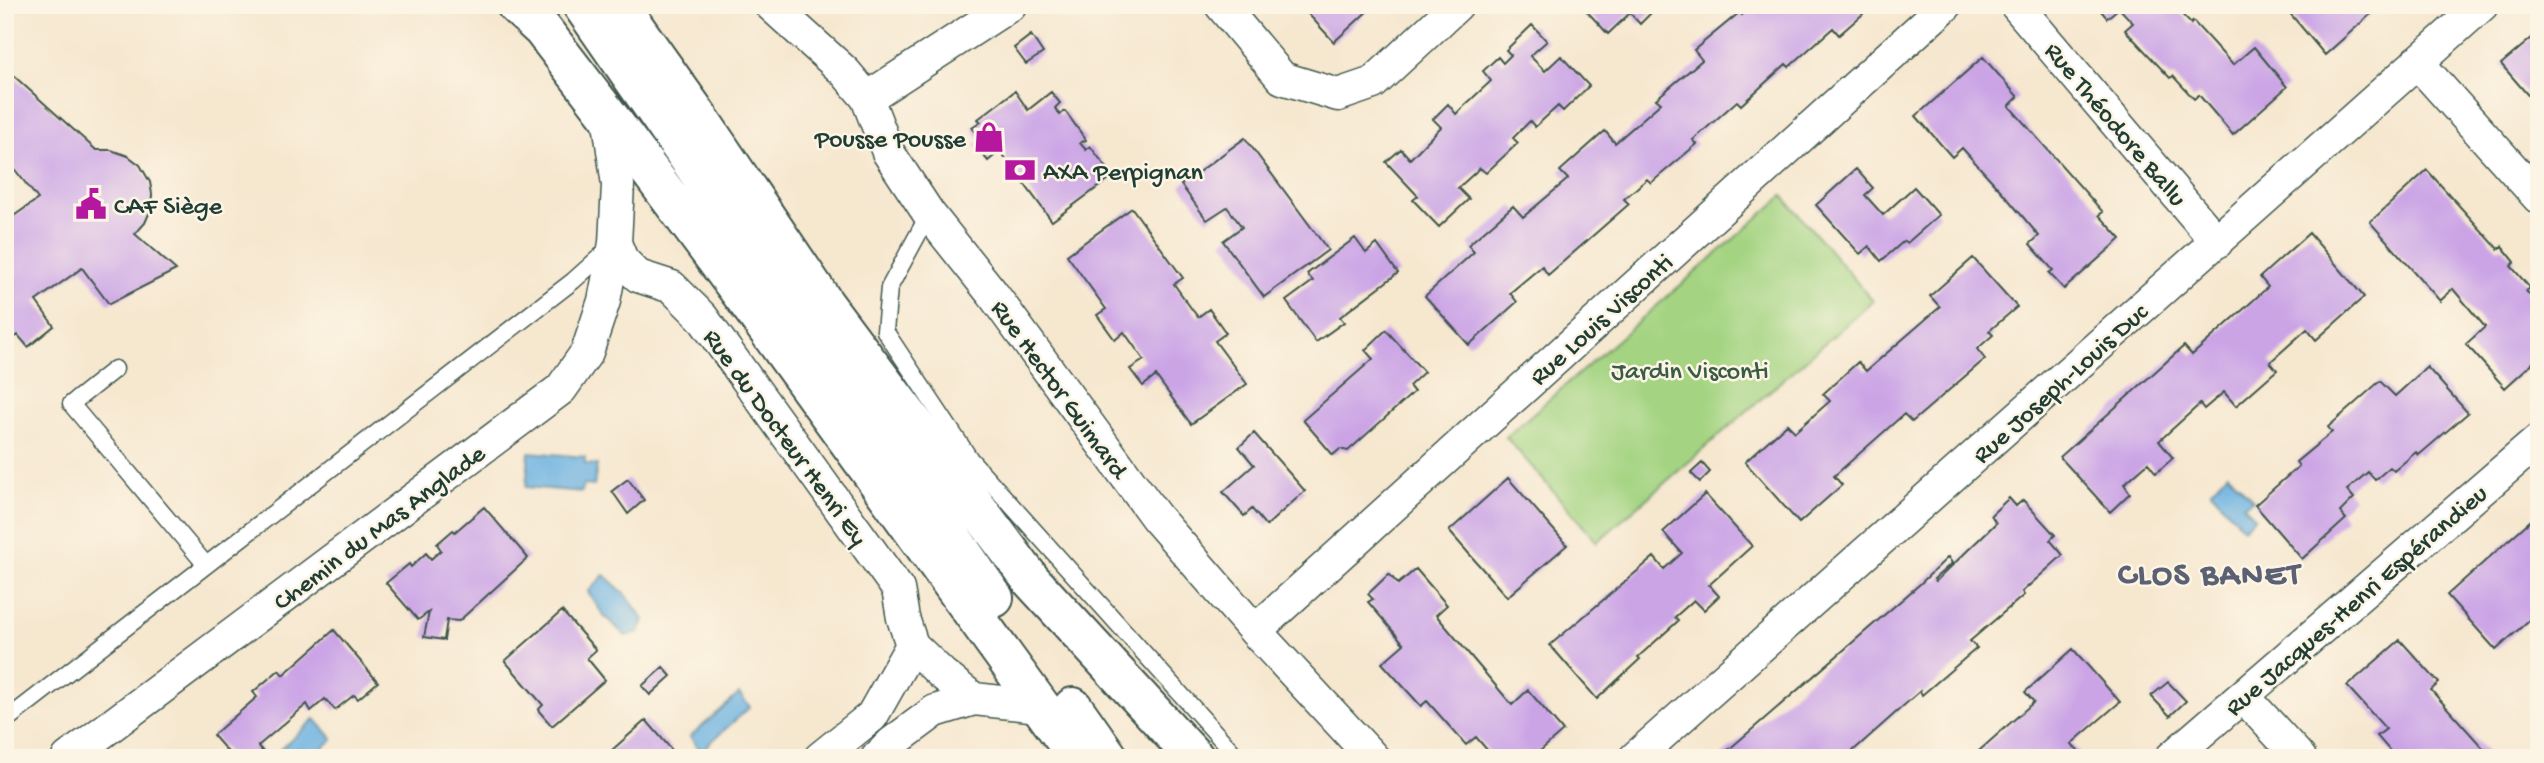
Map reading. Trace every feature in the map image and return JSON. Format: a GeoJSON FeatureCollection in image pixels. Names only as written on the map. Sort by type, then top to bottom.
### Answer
{"type":"FeatureCollection","features":[{"type":"Feature","properties":{"kind":"main road"},"geometry":{"type":"LineString","coordinates":[[516,5],[542,29],[608,115],[754,311],[1077,758]]}},
{"type":"Feature","properties":{"kind":"main road"},"geometry":{"type":"LineString","coordinates":[[582,5],[965,557],[1109,758]]}},
{"type":"Feature","properties":{"kind":"main road"},"geometry":{"type":"LineString","coordinates":[[619,5],[824,303],[1031,580],[1195,758]]}},
{"type":"Feature","properties":{"kind":"main road"},"geometry":{"type":"LineString","coordinates":[[647,5],[681,71],[693,109]]}},
{"type":"Feature","properties":{"kind":"street","name":"Rue Hector Guimard"},"geometry":{"type":"LineString","coordinates":[[771,5],[845,72],[867,98],[888,152],[929,214],[992,293],[1156,517],[1255,631],[1373,758]]}},
{"type":"Feature","properties":{"kind":"street"},"geometry":{"type":"LineString","coordinates":[[867,98],[1010,5]]}},
{"type":"Feature","properties":{"kind":"street"},"geometry":{"type":"LineString","coordinates":[[1221,5],[1282,78],[1338,95],[1373,83],[1457,5]]}},
{"type":"Feature","properties":{"kind":"street","name":"Rue Louis Visconti"},"geometry":{"type":"LineString","coordinates":[[1255,631],[1946,5]]}},
{"type":"Feature","properties":{"kind":"street","name":"Rue Théodore Ballu"},"geometry":{"type":"LineString","coordinates":[[2016,5],[2217,242]]}},
{"type":"Feature","properties":{"kind":"street","name":"Rue Joseph-Louis Duc"},"geometry":{"type":"LineString","coordinates":[[1635,758],[2482,5]]}},
{"type":"Feature","properties":{"kind":"street"},"geometry":{"type":"LineString","coordinates":[[2417,62],[2539,198]]}},
{"type":"Feature","properties":{"kind":"street"},"geometry":{"type":"LineString","coordinates":[[608,115],[618,185],[615,243]]}},
{"type":"Feature","properties":{"kind":"street","name":"Rue du Docteur Henri Ey"},"geometry":{"type":"LineString","coordinates":[[615,243],[622,260],[638,276],[672,287],[702,317],[898,589],[903,618],[912,645],[942,674],[974,699]]}},
{"type":"Feature","properties":{"kind":"street","name":"Chemin du Mas Anglade"},"geometry":{"type":"LineString","coordinates":[[68,758],[561,388],[587,352],[604,301],[615,243]]}},
{"type":"Feature","properties":{"kind":"street","name":"Rue Jacques-Henri Espérandieu"},"geometry":{"type":"LineString","coordinates":[[2171,758],[2539,440]]}},
{"type":"Feature","properties":{"kind":"street"},"geometry":{"type":"LineString","coordinates":[[820,758],[872,716],[912,645]]}},
{"type":"Feature","properties":{"kind":"street"},"geometry":{"type":"LineString","coordinates":[[2243,695],[2300,758]]}},
{"type":"Feature","properties":{"kind":"street"},"geometry":{"type":"LineString","coordinates":[[877,758],[892,743],[935,711],[974,699],[1039,706]]}},
{"type":"Feature","properties":{"kind":"lane"},"geometry":{"type":"LineString","coordinates":[[929,214],[889,288],[885,331],[970,459],[1238,758]]}},
{"type":"Feature","properties":{"kind":"lane"},"geometry":{"type":"LineString","coordinates":[[5,720],[573,281],[615,243]]}},
{"type":"Feature","properties":{"kind":"lane"},"geometry":{"type":"LineString","coordinates":[[115,369],[71,404],[206,565]]}},
{"type":"Feature","properties":{"kind":"green space","name":"Jardin Visconti"},"geometry":{"type":"Polygon","coordinates":[[[1783,196],[1873,301],[1597,542],[1506,437],[1783,196]]]}},
{"type":"Feature","properties":{"kind":"water"},"geometry":{"type":"Polygon","coordinates":[[[529,452],[585,457],[585,464],[597,465],[594,486],[583,485],[582,492],[526,487],[529,452]]]}},
{"type":"Feature","properties":{"kind":"water"},"geometry":{"type":"Polygon","coordinates":[[[2228,473],[2253,500],[2243,505],[2255,517],[2243,528],[2211,491],[2228,473]]]}},
{"type":"Feature","properties":{"kind":"water"},"geometry":{"type":"Polygon","coordinates":[[[604,575],[626,595],[644,620],[639,632],[626,636],[604,616],[588,592],[604,575]]]}},
{"type":"Feature","properties":{"kind":"water"},"geometry":{"type":"Polygon","coordinates":[[[739,694],[750,707],[701,751],[690,737],[739,694]]]}},
{"type":"Feature","properties":{"kind":"water"},"geometry":{"type":"Polygon","coordinates":[[[315,719],[333,739],[312,758],[282,758],[277,752],[315,719]]]}},
{"type":"Feature","properties":{"kind":"building"},"geometry":{"type":"Polygon","coordinates":[[[1300,5],[1381,5],[1375,10],[1372,7],[1334,42],[1300,5]]]}},
{"type":"Feature","properties":{"kind":"building"},"geometry":{"type":"Polygon","coordinates":[[[1581,5],[1659,5],[1640,24],[1630,13],[1608,34],[1581,5]]]}},
{"type":"Feature","properties":{"kind":"building"},"geometry":{"type":"Polygon","coordinates":[[[1753,5],[1859,5],[1857,7],[1863,14],[1839,35],[1833,28],[1789,67],[1786,64],[1741,105],[1737,101],[1693,140],[1697,144],[1651,183],[1647,179],[1624,199],[1629,204],[1548,275],[1542,266],[1510,293],[1517,302],[1469,345],[1425,296],[1474,252],[1468,245],[1513,206],[1523,217],[1568,179],[1560,171],[1605,131],[1615,143],[1661,103],[1656,99],[1702,60],[1694,50],[1740,12],[1742,15],[1753,5]]]}},
{"type":"Feature","properties":{"kind":"building"},"geometry":{"type":"Polygon","coordinates":[[[2096,5],[2173,5],[2191,24],[2193,21],[2233,65],[2254,47],[2287,87],[2233,135],[2199,95],[2194,99],[2173,76],[2170,78],[2125,30],[2133,23],[2119,8],[2107,18],[2096,5]]]}},
{"type":"Feature","properties":{"kind":"building"},"geometry":{"type":"Polygon","coordinates":[[[2283,5],[2381,5],[2325,55],[2283,5]]]}},
{"type":"Feature","properties":{"kind":"building"},"geometry":{"type":"Polygon","coordinates":[[[1532,25],[1547,41],[1530,56],[1545,71],[1561,56],[1589,86],[1563,111],[1558,106],[1535,127],[1530,121],[1513,138],[1518,143],[1486,173],[1480,168],[1458,188],[1469,199],[1439,227],[1413,200],[1418,196],[1386,162],[1401,149],[1410,159],[1441,127],[1433,119],[1448,104],[1456,114],[1491,81],[1483,71],[1498,57],[1503,63],[1511,55],[1506,50],[1532,25]]]}},
{"type":"Feature","properties":{"kind":"building"},"geometry":{"type":"Polygon","coordinates":[[[2539,32],[2539,108],[2501,64],[2539,32]]]}},
{"type":"Feature","properties":{"kind":"building"},"geometry":{"type":"Polygon","coordinates":[[[1031,35],[1043,53],[1026,64],[1014,48],[1031,35]]]}},
{"type":"Feature","properties":{"kind":"building"},"geometry":{"type":"Polygon","coordinates":[[[1983,57],[2018,97],[2009,106],[2103,212],[2099,215],[2121,239],[2064,289],[2049,273],[2053,270],[2030,244],[2039,236],[2002,192],[1962,148],[1952,157],[1916,116],[1983,57]]]}},
{"type":"Feature","properties":{"kind":"building","name":"CAF Siège"},"geometry":{"type":"Polygon","coordinates":[[[5,68],[96,150],[111,150],[128,156],[140,165],[150,182],[151,209],[145,223],[135,234],[176,270],[109,304],[82,268],[36,301],[54,326],[28,347],[18,335],[5,344],[5,222],[38,199],[5,157],[5,68]]]}},
{"type":"Feature","properties":{"kind":"building"},"geometry":{"type":"Polygon","coordinates":[[[1015,91],[1028,110],[1051,92],[1060,103],[1055,108],[1060,115],[1065,111],[1086,140],[1080,143],[1086,150],[1090,146],[1113,176],[1052,221],[1000,151],[988,161],[975,145],[980,140],[972,128],[981,122],[978,119],[1015,91]]]}},
{"type":"Feature","properties":{"kind":"building"},"geometry":{"type":"Polygon","coordinates":[[[1245,138],[1328,250],[1264,297],[1223,241],[1242,227],[1227,207],[1207,220],[1181,185],[1245,138]]]}},
{"type":"Feature","properties":{"kind":"building"},"geometry":{"type":"Polygon","coordinates":[[[1856,169],[1873,188],[1865,195],[1883,215],[1914,187],[1939,215],[1881,261],[1869,246],[1860,254],[1816,205],[1856,169]]]}},
{"type":"Feature","properties":{"kind":"building"},"geometry":{"type":"Polygon","coordinates":[[[2427,170],[2498,249],[2502,246],[2515,262],[2511,266],[2530,288],[2526,291],[2539,306],[2539,357],[2505,388],[2466,344],[2485,327],[2453,289],[2440,301],[2370,222],[2427,170]]]}},
{"type":"Feature","properties":{"kind":"building"},"geometry":{"type":"Polygon","coordinates":[[[1132,208],[1183,278],[1174,284],[1191,308],[1198,317],[1209,309],[1226,333],[1215,341],[1247,384],[1191,424],[1156,376],[1143,386],[1130,369],[1144,360],[1124,332],[1115,340],[1097,315],[1106,309],[1067,255],[1132,208]]]}},
{"type":"Feature","properties":{"kind":"building"},"geometry":{"type":"Polygon","coordinates":[[[2309,233],[2364,297],[2316,340],[2307,329],[2270,362],[2277,370],[2236,406],[2224,392],[2204,409],[2200,404],[2159,441],[2173,458],[2156,473],[2148,463],[2124,484],[2130,493],[2110,512],[2060,457],[2184,346],[2192,355],[2246,307],[2268,287],[2260,277],[2309,233]]]}},
{"type":"Feature","properties":{"kind":"building"},"geometry":{"type":"Polygon","coordinates":[[[1355,238],[1366,253],[1377,244],[1398,273],[1340,317],[1344,322],[1316,342],[1286,301],[1313,281],[1307,274],[1355,238]]]}},
{"type":"Feature","properties":{"kind":"building"},"geometry":{"type":"Polygon","coordinates":[[[1973,258],[2017,307],[1989,331],[1993,335],[1977,349],[1985,359],[1912,422],[1904,414],[1834,476],[1842,485],[1799,523],[1745,462],[1787,424],[1795,432],[1830,401],[1823,394],[1858,362],[1866,371],[1940,307],[1930,296],[1973,258]]]}},
{"type":"Feature","properties":{"kind":"building"},"geometry":{"type":"Polygon","coordinates":[[[1386,330],[1424,372],[1409,386],[1414,392],[1348,451],[1340,449],[1333,455],[1303,420],[1373,359],[1365,350],[1386,330]]]}},
{"type":"Feature","properties":{"kind":"building"},"geometry":{"type":"Polygon","coordinates":[[[2427,367],[2468,413],[2419,455],[2416,452],[2394,471],[2390,467],[2375,480],[2368,472],[2347,490],[2354,498],[2340,512],[2346,519],[2302,559],[2255,505],[2299,466],[2296,462],[2332,432],[2328,427],[2380,381],[2395,396],[2427,367]]]}},
{"type":"Feature","properties":{"kind":"building"},"geometry":{"type":"Polygon","coordinates":[[[1254,433],[1305,491],[1266,526],[1252,509],[1244,516],[1223,492],[1254,465],[1239,447],[1254,433]]]}},
{"type":"Feature","properties":{"kind":"building"},"geometry":{"type":"Polygon","coordinates":[[[1702,463],[1710,472],[1700,482],[1691,473],[1702,463]]]}},
{"type":"Feature","properties":{"kind":"building"},"geometry":{"type":"Polygon","coordinates":[[[1508,478],[1567,545],[1507,597],[1449,531],[1508,478]]]}},
{"type":"Feature","properties":{"kind":"building"},"geometry":{"type":"Polygon","coordinates":[[[628,479],[644,500],[628,514],[612,491],[628,479]]]}},
{"type":"Feature","properties":{"kind":"building"},"geometry":{"type":"Polygon","coordinates":[[[1705,494],[1752,546],[1709,585],[1719,596],[1704,610],[1694,600],[1675,617],[1678,621],[1597,699],[1550,645],[1654,557],[1664,569],[1682,553],[1663,532],[1705,494]]]}},
{"type":"Feature","properties":{"kind":"building"},"geometry":{"type":"Polygon","coordinates":[[[2009,498],[2016,506],[2023,500],[2055,535],[2050,540],[2063,555],[2022,592],[2024,595],[1970,641],[1977,648],[1922,695],[1920,691],[1845,758],[1719,758],[1948,557],[1952,563],[1934,579],[1936,581],[1996,523],[1991,515],[2009,498]]]}},
{"type":"Feature","properties":{"kind":"building"},"geometry":{"type":"Polygon","coordinates":[[[484,507],[528,558],[459,621],[447,620],[444,640],[424,637],[429,612],[418,620],[386,583],[409,564],[411,567],[426,553],[431,559],[441,550],[437,544],[484,507]]]}},
{"type":"Feature","properties":{"kind":"building"},"geometry":{"type":"Polygon","coordinates":[[[2539,513],[2539,611],[2496,650],[2447,595],[2539,513]]]}},
{"type":"Feature","properties":{"kind":"building"},"geometry":{"type":"Polygon","coordinates":[[[1416,569],[1447,605],[1436,615],[1512,705],[1528,690],[1563,731],[1532,758],[1494,758],[1476,737],[1466,745],[1427,701],[1421,706],[1382,663],[1404,644],[1368,602],[1373,599],[1368,594],[1389,574],[1398,584],[1416,569]]]}},
{"type":"Feature","properties":{"kind":"building"},"geometry":{"type":"Polygon","coordinates":[[[562,611],[596,650],[587,658],[605,680],[552,726],[538,710],[543,705],[505,661],[562,611]]]}},
{"type":"Feature","properties":{"kind":"building"},"geometry":{"type":"Polygon","coordinates":[[[334,630],[378,682],[358,699],[354,695],[335,710],[325,699],[311,711],[307,704],[258,746],[268,758],[233,758],[213,735],[257,697],[253,692],[279,670],[283,675],[334,630]]]}},
{"type":"Feature","properties":{"kind":"building"},"geometry":{"type":"Polygon","coordinates":[[[2400,640],[2439,683],[2431,690],[2492,758],[2396,758],[2377,736],[2386,729],[2347,686],[2400,640]]]}},
{"type":"Feature","properties":{"kind":"building"},"geometry":{"type":"Polygon","coordinates":[[[2073,649],[2120,702],[2071,744],[2081,754],[2077,758],[1971,758],[2034,702],[2025,692],[2073,649]]]}},
{"type":"Feature","properties":{"kind":"building"},"geometry":{"type":"Polygon","coordinates":[[[663,667],[671,676],[650,695],[642,686],[663,667]]]}},
{"type":"Feature","properties":{"kind":"building"},"geometry":{"type":"Polygon","coordinates":[[[2168,682],[2186,701],[2170,716],[2151,696],[2168,682]]]}},
{"type":"Feature","properties":{"kind":"building"},"geometry":{"type":"Polygon","coordinates":[[[646,720],[672,750],[662,758],[603,758],[646,720]]]}},
{"type":"Feature","properties":{"kind":"place","name":"Pousse Pousse"},"geometry":{"type":"Point","coordinates":[989,137]}},
{"type":"Feature","properties":{"kind":"place","name":"AXA Perpignan"},"geometry":{"type":"Point","coordinates":[1020,170]}},
{"type":"Feature","properties":{"kind":"place","name":"CAF Siège"},"geometry":{"type":"Point","coordinates":[91,204]}},
{"type":"Feature","properties":{"kind":"district","name":"CLOS BANET"},"geometry":{"type":"Point","coordinates":[2210,571]}}]}
